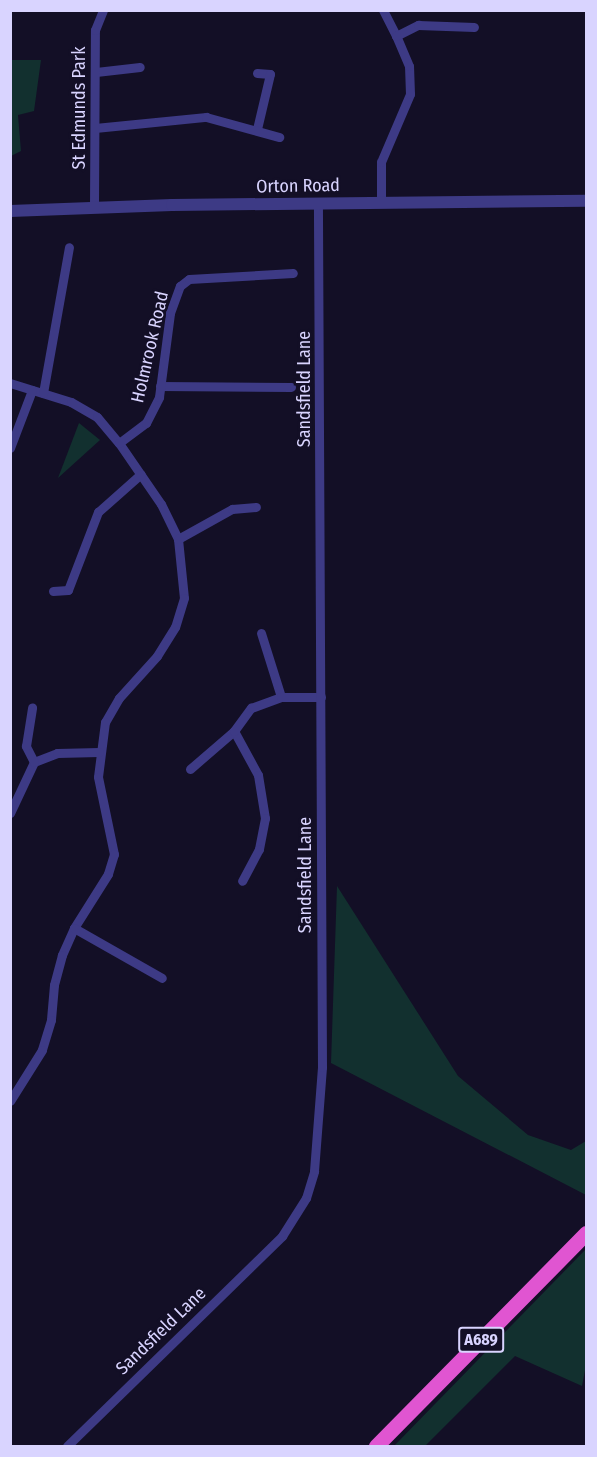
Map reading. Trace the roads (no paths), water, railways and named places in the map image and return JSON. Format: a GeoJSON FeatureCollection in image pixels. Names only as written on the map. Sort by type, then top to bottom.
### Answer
{"type":"FeatureCollection","features":[{"type":"Feature","properties":{"kind":"highway","name":"A689"},"geometry":{"type":"LineString","coordinates":[[376,1446],[586,1233]]}},
{"type":"Feature","properties":{"kind":"street"},"geometry":{"type":"LineString","coordinates":[[381,202],[381,162],[410,94],[409,66],[383,10]]}},
{"type":"Feature","properties":{"kind":"street","name":"St Edmunds Park"},"geometry":{"type":"LineString","coordinates":[[94,207],[95,30],[101,11]]}},
{"type":"Feature","properties":{"kind":"street"},"geometry":{"type":"LineString","coordinates":[[396,36],[418,26],[474,27]]}},
{"type":"Feature","properties":{"kind":"street"},"geometry":{"type":"LineString","coordinates":[[96,72],[140,68]]}},
{"type":"Feature","properties":{"kind":"street"},"geometry":{"type":"LineString","coordinates":[[257,73],[270,74],[257,129]]}},
{"type":"Feature","properties":{"kind":"street"},"geometry":{"type":"LineString","coordinates":[[95,128],[206,117],[257,129],[279,137]]}},
{"type":"Feature","properties":{"kind":"street","name":"Orton Road"},"geometry":{"type":"LineString","coordinates":[[10,211],[94,207],[318,205],[381,202],[586,201]]}},
{"type":"Feature","properties":{"kind":"street","name":"Sandsfield Lane"},"geometry":{"type":"LineString","coordinates":[[67,1446],[282,1236],[306,1198],[314,1171],[322,1067],[318,205]]}},
{"type":"Feature","properties":{"kind":"street"},"geometry":{"type":"LineString","coordinates":[[43,393],[69,247]]}},
{"type":"Feature","properties":{"kind":"street","name":"Holmrook Road"},"geometry":{"type":"LineString","coordinates":[[119,443],[146,423],[159,397],[170,313],[180,286],[189,279],[293,273]]}},
{"type":"Feature","properties":{"kind":"street"},"geometry":{"type":"LineString","coordinates":[[10,383],[70,402],[97,417],[119,443],[141,474],[178,539],[184,598],[176,627],[157,656],[114,706],[105,722],[99,753],[98,777],[114,854],[108,874],[74,928],[54,985],[51,1020],[42,1050],[10,1101]]}},
{"type":"Feature","properties":{"kind":"street"},"geometry":{"type":"LineString","coordinates":[[160,386],[291,387]]}},
{"type":"Feature","properties":{"kind":"street"},"geometry":{"type":"LineString","coordinates":[[10,448],[32,390]]}},
{"type":"Feature","properties":{"kind":"street"},"geometry":{"type":"LineString","coordinates":[[53,591],[68,590],[98,512],[141,474]]}},
{"type":"Feature","properties":{"kind":"street"},"geometry":{"type":"LineString","coordinates":[[178,539],[232,509],[256,507]]}},
{"type":"Feature","properties":{"kind":"street"},"geometry":{"type":"LineString","coordinates":[[261,633],[281,697]]}},
{"type":"Feature","properties":{"kind":"street"},"geometry":{"type":"LineString","coordinates":[[190,769],[234,731],[251,708],[281,697],[321,697]]}},
{"type":"Feature","properties":{"kind":"street"},"geometry":{"type":"LineString","coordinates":[[32,707],[26,746],[34,762]]}},
{"type":"Feature","properties":{"kind":"street"},"geometry":{"type":"LineString","coordinates":[[234,731],[258,775],[265,818],[259,849],[242,881]]}},
{"type":"Feature","properties":{"kind":"street"},"geometry":{"type":"LineString","coordinates":[[10,813],[34,762],[57,753],[99,753]]}},
{"type":"Feature","properties":{"kind":"street"},"geometry":{"type":"LineString","coordinates":[[74,928],[162,978]]}}]}
